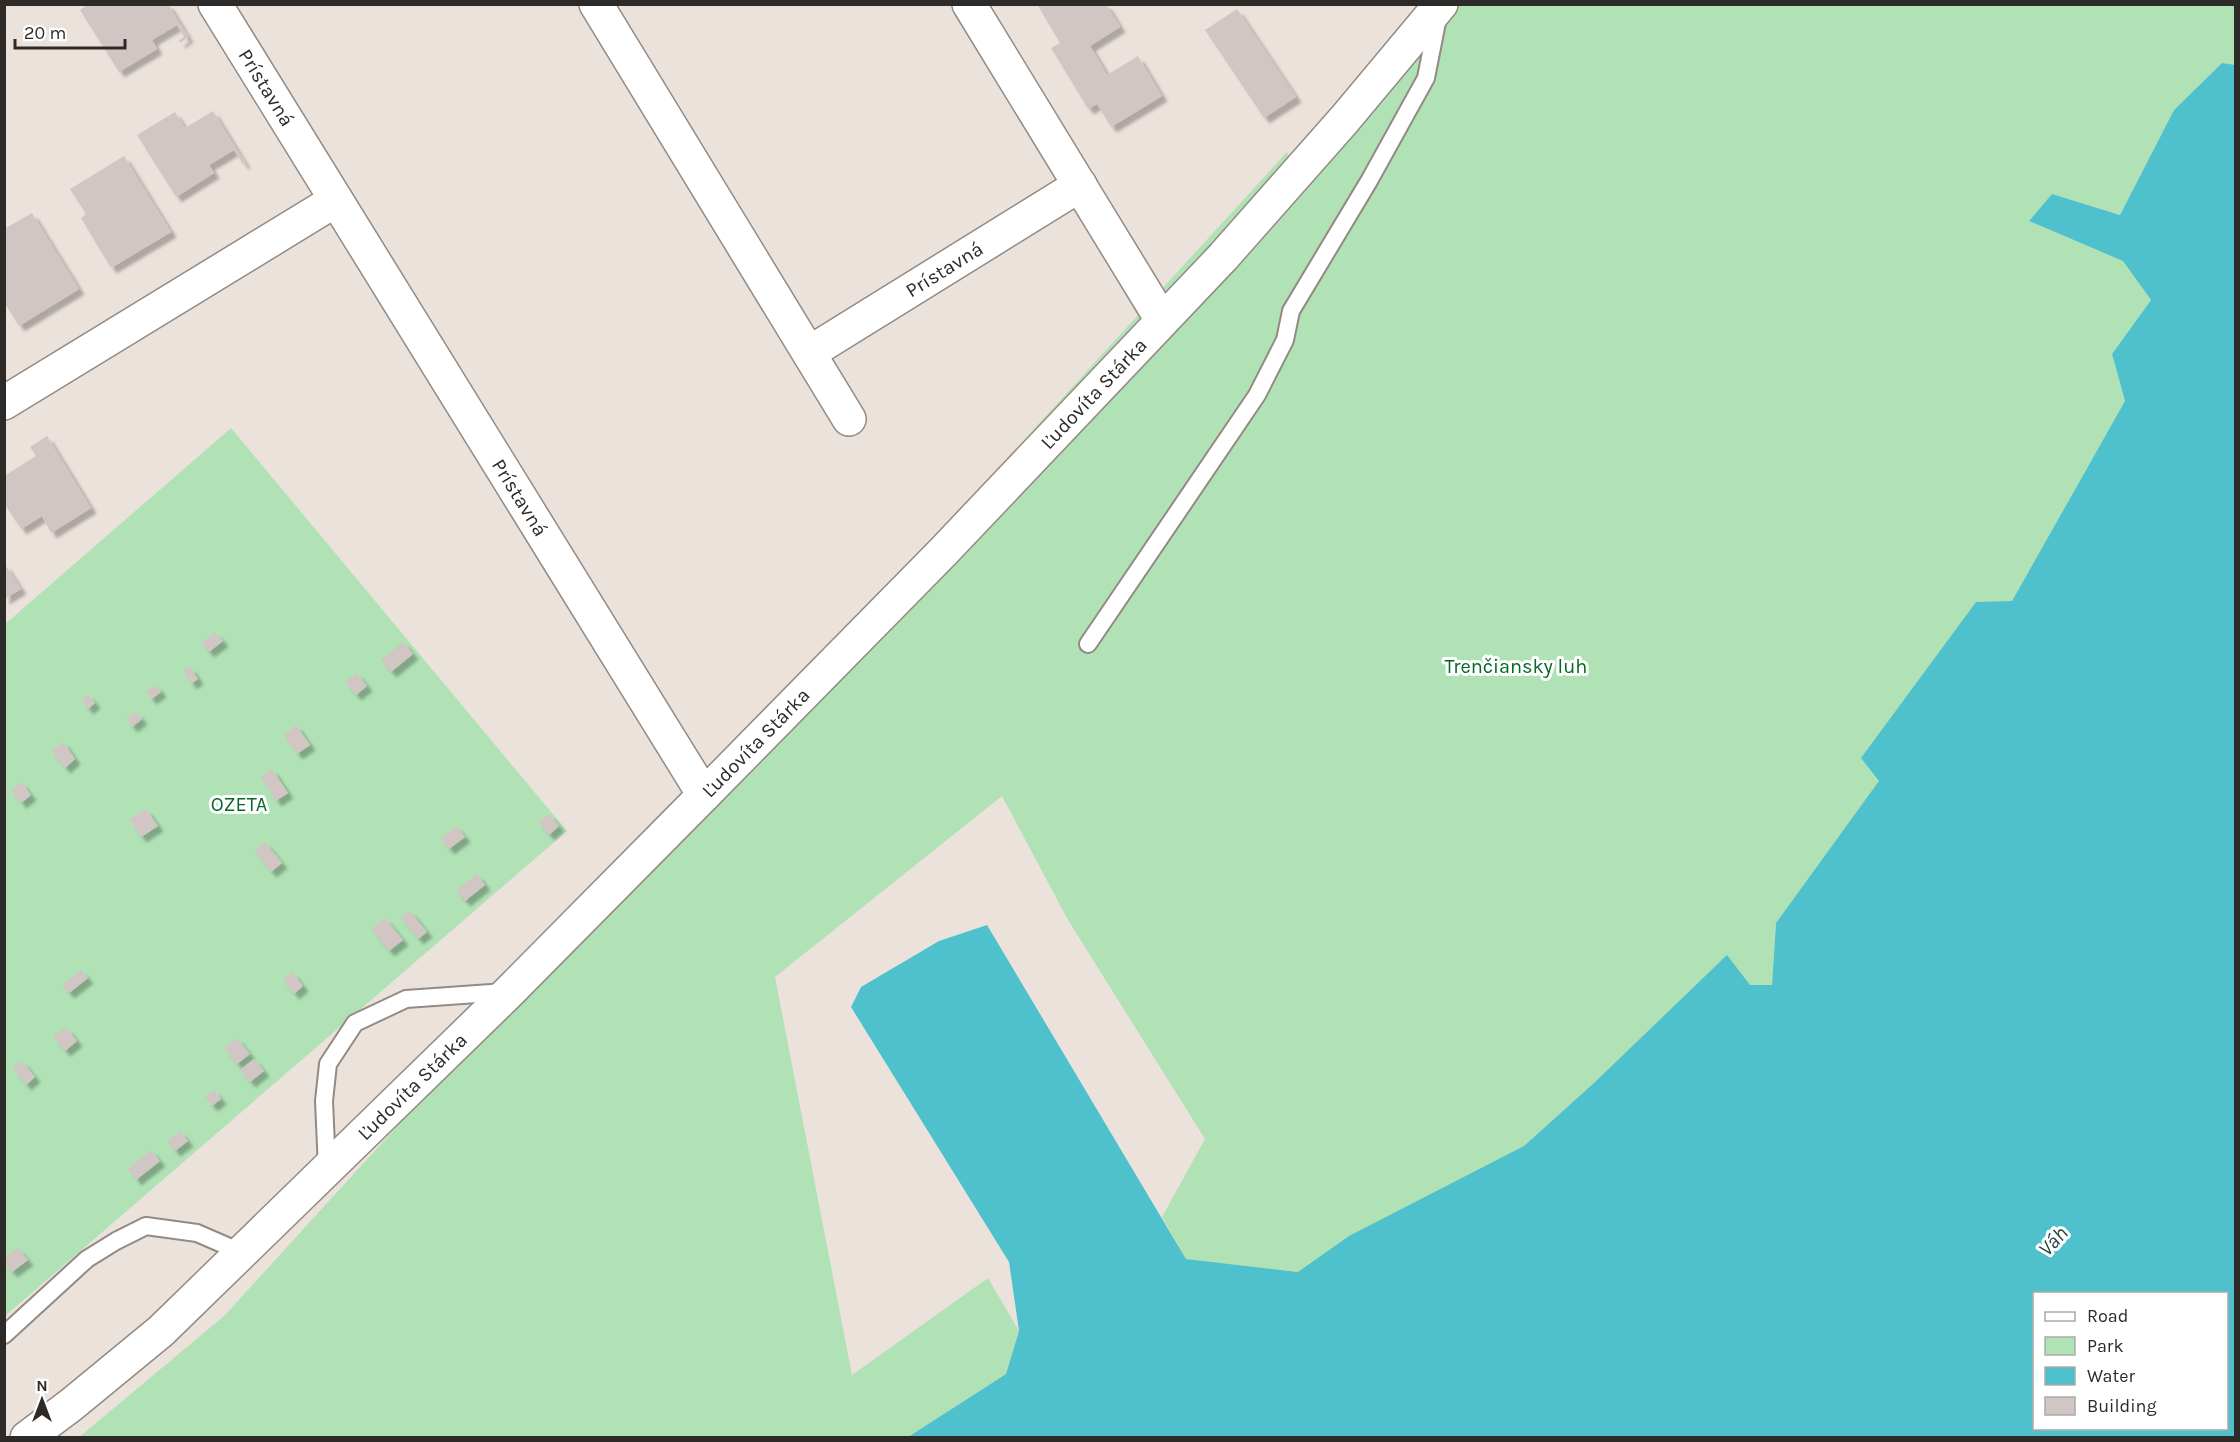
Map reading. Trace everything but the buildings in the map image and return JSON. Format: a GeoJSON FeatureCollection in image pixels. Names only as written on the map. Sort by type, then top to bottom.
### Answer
{"type":"FeatureCollection","features":[{"type":"Feature","properties":{"kind":"street","name":"Prístavná"},"geometry":{"type":"LineString","coordinates":[[215,4],[704,795]]}},
{"type":"Feature","properties":{"kind":"street"},"geometry":{"type":"LineString","coordinates":[[596,4],[849,419]]}},
{"type":"Feature","properties":{"kind":"street"},"geometry":{"type":"LineString","coordinates":[[969,4],[1162,320]]}},
{"type":"Feature","properties":{"kind":"street","name":"Ľudovíta Stárka"},"geometry":{"type":"LineString","coordinates":[[27,1437],[71,1405],[161,1331],[509,992],[704,795],[943,552],[1223,257],[1344,120],[1441,4]]}},
{"type":"Feature","properties":{"kind":"street","name":"Prístavná"},"geometry":{"type":"LineString","coordinates":[[809,353],[1080,185]]}},
{"type":"Feature","properties":{"kind":"street"},"geometry":{"type":"LineString","coordinates":[[4,403],[336,200]]}},
{"type":"Feature","properties":{"kind":"lane"},"geometry":{"type":"LineString","coordinates":[[1088,644],[1257,395],[1285,340],[1291,311],[1369,181],[1426,78],[1441,4]]}},
{"type":"Feature","properties":{"kind":"lane"},"geometry":{"type":"LineString","coordinates":[[327,1171],[324,1101],[328,1064],[355,1023],[406,999],[509,992]]}},
{"type":"Feature","properties":{"kind":"lane"},"geometry":{"type":"LineString","coordinates":[[4,1335],[87,1259],[146,1226],[197,1233],[243,1253]]}},
{"type":"Feature","properties":{"kind":"green space","name":"Trenčiansky luh"},"geometry":{"type":"Polygon","coordinates":[[[1457,5],[2235,5],[2235,65],[2222,63],[2174,110],[2120,215],[2052,194],[2029,221],[2123,261],[2151,300],[2112,354],[2125,401],[2012,601],[1776,923],[1772,986],[1750,986],[1727,956],[1524,1146],[1298,1272],[1186,1259],[1162,1217],[1205,1139],[1068,920],[1002,796],[775,977],[852,1375],[988,1278],[1019,1331],[1006,1374],[908,1437],[78,1438],[224,1316],[1287,152],[1303,187],[1457,5]]]}},
{"type":"Feature","properties":{"kind":"green space","name":"OZETA"},"geometry":{"type":"Polygon","coordinates":[[[231,428],[567,831],[5,1316],[4,625],[231,428]]]}},
{"type":"Feature","properties":{"kind":"water","name":"Váh"},"geometry":{"type":"Polygon","coordinates":[[[2222,63],[2236,65],[2235,1437],[908,1437],[1006,1374],[1019,1331],[1009,1262],[851,1007],[861,987],[939,941],[987,925],[1186,1259],[1298,1272],[1349,1236],[1524,1146],[1595,1082],[1727,955],[1750,985],[1772,985],[1776,923],[1879,781],[1861,758],[1976,602],[2012,601],[2125,401],[2112,354],[2151,300],[2123,261],[2029,221],[2052,194],[2120,215],[2174,110],[2222,63]]]}}]}
